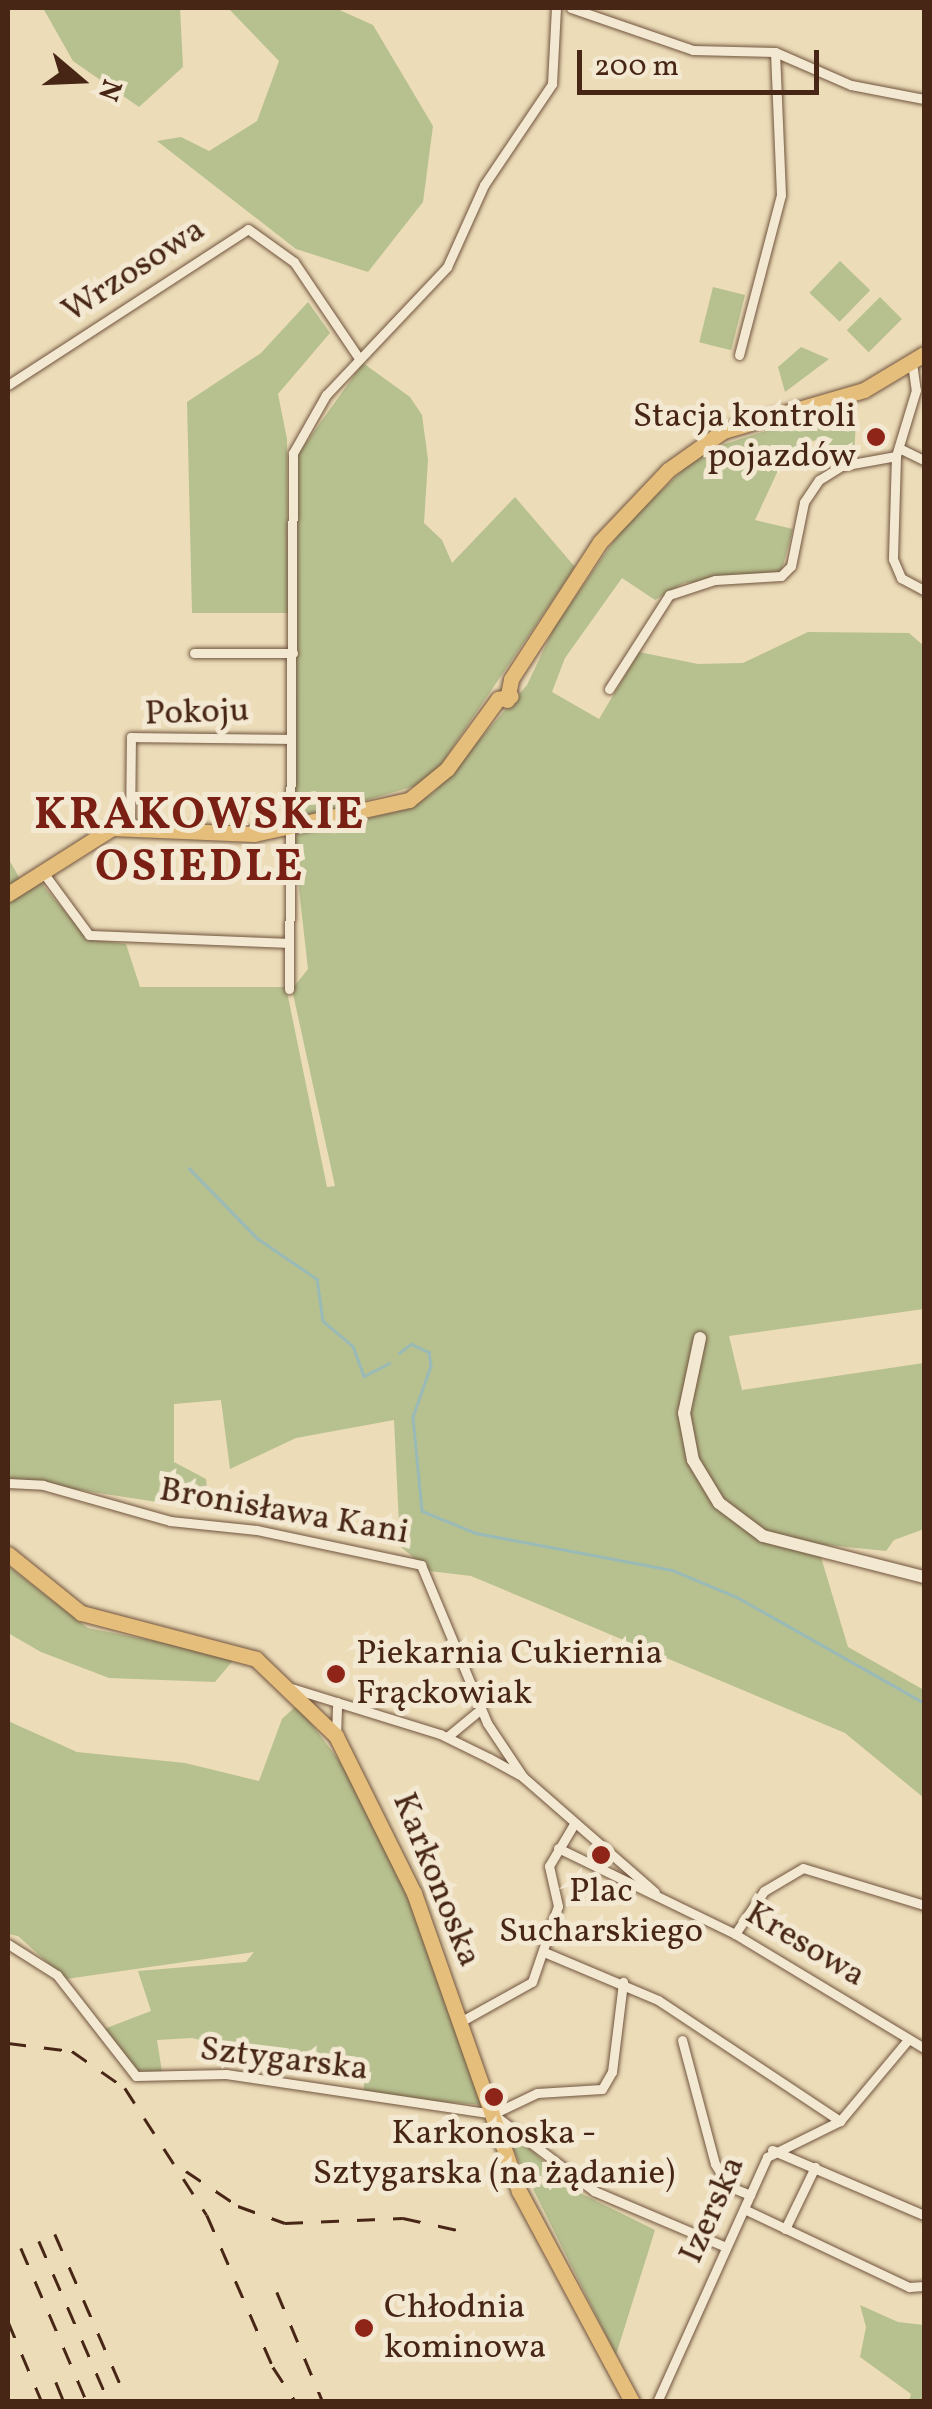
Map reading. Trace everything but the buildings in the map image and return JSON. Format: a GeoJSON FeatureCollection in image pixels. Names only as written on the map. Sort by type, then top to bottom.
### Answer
{"type":"FeatureCollection","features":[{"type":"Feature","properties":{"kind":"main road"},"geometry":{"type":"LineString","coordinates":[[8,894],[91,836],[130,829],[288,830],[420,795],[488,712],[509,698],[514,673],[614,524],[695,448],[746,422],[864,390],[918,358]]}},
{"type":"Feature","properties":{"kind":"main road","name":"Karkonoska"},"geometry":{"type":"LineString","coordinates":[[8,1554],[80,1613],[242,1652],[338,1728],[400,1862],[519,2190],[632,2402]]}},
{"type":"Feature","properties":{"kind":"street"},"geometry":{"type":"LineString","coordinates":[[289,989],[286,943],[293,453],[307,421],[358,357],[447,266],[484,185],[552,84],[556,8]]}},
{"type":"Feature","properties":{"kind":"street"},"geometry":{"type":"LineString","coordinates":[[557,20],[573,9],[693,50],[776,52],[833,80],[924,99]]}},
{"type":"Feature","properties":{"kind":"street"},"geometry":{"type":"LineString","coordinates":[[739,355],[780,195],[776,52]]}},
{"type":"Feature","properties":{"kind":"street","name":"Wrzosowa"},"geometry":{"type":"LineString","coordinates":[[8,385],[248,229],[294,262],[358,357]]}},
{"type":"Feature","properties":{"kind":"street"},"geometry":{"type":"LineString","coordinates":[[918,358],[916,390],[899,452],[893,559],[901,578],[924,590]]}},
{"type":"Feature","properties":{"kind":"street"},"geometry":{"type":"LineString","coordinates":[[609,688],[653,610],[669,595],[715,580],[781,576],[791,566],[799,517],[820,480],[841,466],[899,452],[924,460]]}},
{"type":"Feature","properties":{"kind":"street"},"geometry":{"type":"LineString","coordinates":[[194,653],[293,654]]}},
{"type":"Feature","properties":{"kind":"street","name":"Pokoju"},"geometry":{"type":"LineString","coordinates":[[130,829],[132,738],[291,738]]}},
{"type":"Feature","properties":{"kind":"street"},"geometry":{"type":"LineString","coordinates":[[39,873],[89,935],[286,943]]}},
{"type":"Feature","properties":{"kind":"street"},"geometry":{"type":"LineString","coordinates":[[700,1338],[687,1382],[693,1460],[733,1516],[764,1536],[924,1577]]}},
{"type":"Feature","properties":{"kind":"street","name":"Bronisława Kani"},"geometry":{"type":"LineString","coordinates":[[8,1483],[25,1484],[170,1522],[257,1530],[421,1565],[481,1710],[523,1777]]}},
{"type":"Feature","properties":{"kind":"street"},"geometry":{"type":"LineString","coordinates":[[288,1687],[444,1736],[523,1777],[655,1892]]}},
{"type":"Feature","properties":{"kind":"street"},"geometry":{"type":"LineString","coordinates":[[337,1702],[338,1728],[365,1711]]}},
{"type":"Feature","properties":{"kind":"street"},"geometry":{"type":"LineString","coordinates":[[444,1736],[481,1710]]}},
{"type":"Feature","properties":{"kind":"street"},"geometry":{"type":"LineString","coordinates":[[460,2022],[517,1994],[532,1982],[558,1906],[548,1866],[574,1824]]}},
{"type":"Feature","properties":{"kind":"street"},"geometry":{"type":"LineString","coordinates":[[558,1848],[655,1892]]}},
{"type":"Feature","properties":{"kind":"street"},"geometry":{"type":"LineString","coordinates":[[735,1934],[764,1891],[803,1868],[924,1905]]}},
{"type":"Feature","properties":{"kind":"street","name":"Kresowa"},"geometry":{"type":"LineString","coordinates":[[655,1892],[735,1934],[924,2048]]}},
{"type":"Feature","properties":{"kind":"street","name":"Sztygarska"},"geometry":{"type":"LineString","coordinates":[[8,1944],[57,1975],[136,2076],[226,2074],[493,2114]]}},
{"type":"Feature","properties":{"kind":"street"},"geometry":{"type":"LineString","coordinates":[[544,1952],[623,1982],[704,2026],[840,2121]]}},
{"type":"Feature","properties":{"kind":"street"},"geometry":{"type":"LineString","coordinates":[[623,1982],[612,2072],[602,2089],[550,2090],[508,2101],[493,2114],[594,2191],[726,2247]]}},
{"type":"Feature","properties":{"kind":"street"},"geometry":{"type":"LineString","coordinates":[[682,2040],[716,2164],[728,2186],[750,2195]]}},
{"type":"Feature","properties":{"kind":"street","name":"Izerska"},"geometry":{"type":"LineString","coordinates":[[657,2402],[772,2150],[840,2121],[907,2040]]}},
{"type":"Feature","properties":{"kind":"street"},"geometry":{"type":"LineString","coordinates":[[772,2150],[924,2216]]}},
{"type":"Feature","properties":{"kind":"street"},"geometry":{"type":"LineString","coordinates":[[785,2230],[816,2167]]}},
{"type":"Feature","properties":{"kind":"street"},"geometry":{"type":"LineString","coordinates":[[744,2209],[909,2286],[924,2286]]}},
{"type":"Feature","properties":{"kind":"green space"},"geometry":{"type":"Polygon","coordinates":[[[43,8],[180,8],[183,67],[139,107],[73,61],[43,8]]]}},
{"type":"Feature","properties":{"kind":"green space"},"geometry":{"type":"Polygon","coordinates":[[[228,8],[335,8],[373,25],[433,126],[423,202],[368,272],[296,249],[157,141],[181,137],[209,151],[257,121],[279,61],[228,8]]]}},
{"type":"Feature","properties":{"kind":"green space"},"geometry":{"type":"Polygon","coordinates":[[[840,261],[870,290],[840,322],[809,293],[840,261]]]}},
{"type":"Feature","properties":{"kind":"green space"},"geometry":{"type":"Polygon","coordinates":[[[713,287],[745,295],[731,350],[699,342],[713,287]]]}},
{"type":"Feature","properties":{"kind":"green space"},"geometry":{"type":"Polygon","coordinates":[[[880,297],[902,319],[869,352],[847,330],[880,297]]]}},
{"type":"Feature","properties":{"kind":"green space"},"geometry":{"type":"Polygon","coordinates":[[[308,302],[330,333],[278,394],[287,439],[288,613],[192,613],[187,402],[261,353],[308,302]]]}},
{"type":"Feature","properties":{"kind":"green space"},"geometry":{"type":"Polygon","coordinates":[[[801,347],[829,359],[785,392],[778,367],[801,347]]]}},
{"type":"Feature","properties":{"kind":"green space"},"geometry":{"type":"Polygon","coordinates":[[[363,363],[410,397],[422,415],[428,460],[424,523],[442,540],[452,563],[515,497],[575,567],[429,782],[295,821],[298,454],[363,363]]]}},
{"type":"Feature","properties":{"kind":"green space"},"geometry":{"type":"Polygon","coordinates":[[[857,402],[854,457],[835,463],[821,438],[787,451],[755,520],[793,529],[781,573],[684,583],[655,600],[622,578],[565,658],[552,692],[599,719],[639,652],[698,664],[743,663],[808,632],[909,633],[924,646],[924,1309],[729,1336],[742,1390],[924,1363],[924,1529],[894,1540],[886,1551],[817,1544],[848,1647],[924,1690],[924,1798],[845,1733],[471,1576],[429,1571],[400,1546],[394,1420],[296,1438],[230,1469],[221,1400],[174,1404],[174,1462],[206,1479],[209,1510],[8,1479],[8,858],[27,891],[41,883],[88,939],[126,944],[140,987],[286,987],[327,1187],[335,1186],[292,989],[308,969],[293,836],[411,808],[434,792],[527,685],[554,628],[624,526],[703,451],[857,402]]]}},
{"type":"Feature","properties":{"kind":"green space"},"geometry":{"type":"Polygon","coordinates":[[[8,1566],[88,1628],[236,1657],[215,1682],[109,1678],[41,1652],[8,1633],[8,1566]]]}},
{"type":"Feature","properties":{"kind":"green space"},"geometry":{"type":"Polygon","coordinates":[[[297,1705],[360,1788],[394,1856],[484,2105],[363,2096],[366,2065],[304,2055],[292,2062],[192,2038],[157,2040],[163,2078],[132,2079],[96,2032],[151,2011],[138,1971],[246,1962],[254,1952],[66,1979],[18,1936],[8,1934],[8,1721],[77,1752],[185,1763],[259,1781],[282,1719],[297,1705]]]}},
{"type":"Feature","properties":{"kind":"green space"},"geometry":{"type":"Polygon","coordinates":[[[506,2135],[516,2136],[576,2191],[655,2230],[616,2355],[506,2135]]]}},
{"type":"Feature","properties":{"kind":"green space"},"geometry":{"type":"Polygon","coordinates":[[[860,2305],[898,2322],[924,2325],[924,2401],[909,2401],[911,2394],[860,2357],[866,2327],[860,2305]]]}},
{"type":"Feature","properties":{"kind":"waterway"},"geometry":{"type":"LineString","coordinates":[[189,1168],[257,1238],[317,1279],[323,1321],[353,1346],[364,1376],[389,1363]]}},
{"type":"Feature","properties":{"kind":"waterway"},"geometry":{"type":"LineString","coordinates":[[399,1353],[411,1344],[429,1352],[431,1366],[413,1417],[422,1511],[476,1533],[672,1570],[737,1597],[924,1703]]}},
{"type":"Feature","properties":{"kind":"railway"},"geometry":{"type":"LineString","coordinates":[[8,2043],[72,2051],[125,2088],[207,2215],[273,2367],[296,2402]]}},
{"type":"Feature","properties":{"kind":"railway"},"geometry":{"type":"LineString","coordinates":[[186,2171],[238,2206],[285,2223],[403,2218],[466,2232]]}},
{"type":"Feature","properties":{"kind":"railway"},"geometry":{"type":"LineString","coordinates":[[55,2234],[128,2402]]}},
{"type":"Feature","properties":{"kind":"railway"},"geometry":{"type":"LineString","coordinates":[[39,2241],[109,2402]]}},
{"type":"Feature","properties":{"kind":"railway"},"geometry":{"type":"LineString","coordinates":[[21,2248],[87,2402]]}},
{"type":"Feature","properties":{"kind":"railway"},"geometry":{"type":"LineString","coordinates":[[277,2292],[323,2402]]}},
{"type":"Feature","properties":{"kind":"railway"},"geometry":{"type":"LineString","coordinates":[[8,2321],[42,2402]]}},
{"type":"Feature","properties":{"kind":"railway"},"geometry":{"type":"LineString","coordinates":[[56,2382],[64,2402]]}},
{"type":"Feature","properties":{"kind":"place","name":"Stacja kontroli pojazdów"},"geometry":{"type":"Point","coordinates":[876,437]}},
{"type":"Feature","properties":{"kind":"place","name":"Piekarnia Cukiernia Frąckowiak"},"geometry":{"type":"Point","coordinates":[336,1674]}},
{"type":"Feature","properties":{"kind":"place","name":"Plac Sucharskiego"},"geometry":{"type":"Point","coordinates":[601,1855]}},
{"type":"Feature","properties":{"kind":"place","name":"Karkonoska - Sztygarska (na żądanie)"},"geometry":{"type":"Point","coordinates":[494,2097]}},
{"type":"Feature","properties":{"kind":"place","name":"Chłodnia kominowa"},"geometry":{"type":"Point","coordinates":[364,2328]}},
{"type":"Feature","properties":{"kind":"district","name":"KRAKOWSKIE OSIEDLE"},"geometry":{"type":"Point","coordinates":[200,843]}}]}
